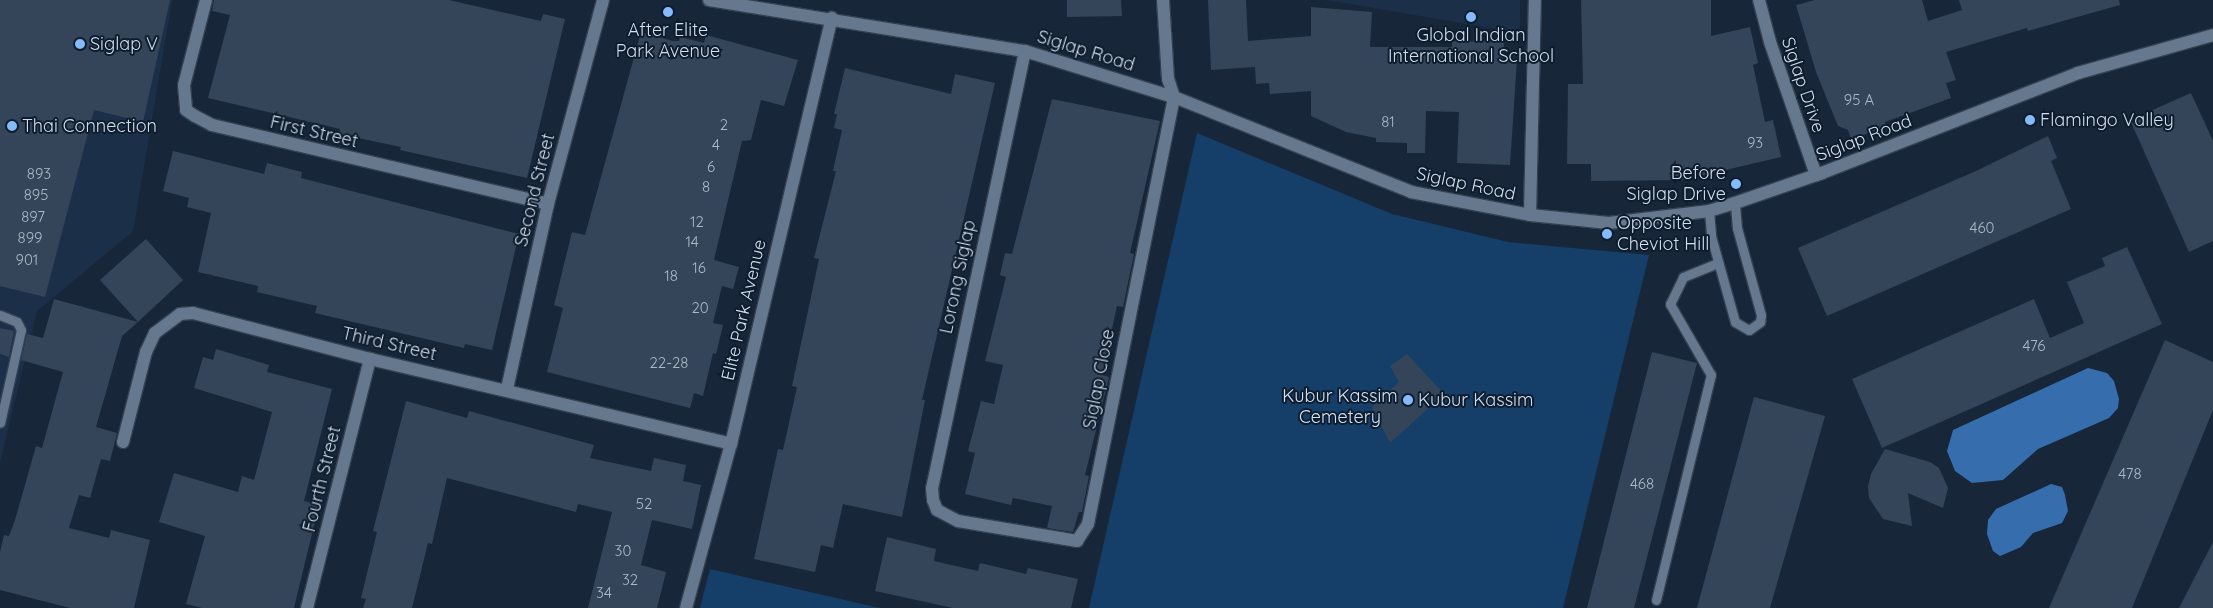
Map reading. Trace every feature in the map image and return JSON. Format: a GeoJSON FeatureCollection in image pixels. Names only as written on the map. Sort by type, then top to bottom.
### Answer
{"type":"FeatureCollection","features":[{"type":"Feature","properties":{"kind":"street","name":"First Street"},"geometry":{"type":"LineString","coordinates":[[206,0],[184,85],[186,110],[195,116],[212,125],[548,204]]}},
{"type":"Feature","properties":{"kind":"street","name":"Second Street"},"geometry":{"type":"LineString","coordinates":[[507,389],[548,204],[603,0]]}},
{"type":"Feature","properties":{"kind":"street","name":"Siglap Road"},"geometry":{"type":"LineString","coordinates":[[709,0],[832,18],[1025,51],[1174,97],[1411,192],[1530,214],[1609,222],[1709,211],[1736,203],[1822,173],[2078,72],[2213,35]]}},
{"type":"Feature","properties":{"kind":"street"},"geometry":{"type":"LineString","coordinates":[[1163,0],[1168,80],[1174,97]]}},
{"type":"Feature","properties":{"kind":"street"},"geometry":{"type":"LineString","coordinates":[[1530,214],[1535,0]]}},
{"type":"Feature","properties":{"kind":"street","name":"Siglap Drive"},"geometry":{"type":"LineString","coordinates":[[1758,0],[1816,175],[1822,173]]}},
{"type":"Feature","properties":{"kind":"street","name":"Elite Park Avenue"},"geometry":{"type":"LineString","coordinates":[[686,608],[731,444],[832,18]]}},
{"type":"Feature","properties":{"kind":"street","name":"Lorong Siglap"},"geometry":{"type":"LineString","coordinates":[[937,510],[932,488],[1025,51]]}},
{"type":"Feature","properties":{"kind":"street","name":"Siglap Close"},"geometry":{"type":"LineString","coordinates":[[937,510],[958,521],[1068,542],[1082,538],[1088,524],[1174,97]]}},
{"type":"Feature","properties":{"kind":"street","name":"Third Street"},"geometry":{"type":"LineString","coordinates":[[123,442],[146,352],[154,333],[180,314],[193,313],[370,359],[507,389],[731,444]]}},
{"type":"Feature","properties":{"kind":"street","name":"Fourth Street"},"geometry":{"type":"LineString","coordinates":[[307,608],[370,359]]}},
{"type":"Feature","properties":{"kind":"lane"},"geometry":{"type":"LineString","coordinates":[[1709,211],[1718,263],[1735,322],[1749,330],[1754,328],[1761,315],[1737,228],[1736,203]]}},
{"type":"Feature","properties":{"kind":"lane"},"geometry":{"type":"LineString","coordinates":[[1656,600],[1711,375],[1670,304],[1683,277],[1718,263]]}},
{"type":"Feature","properties":{"kind":"lane"},"geometry":{"type":"LineString","coordinates":[[0,316],[17,322],[21,330],[0,423]]}},
{"type":"Feature","properties":{"kind":"shaded area"},"geometry":{"type":"Polygon","coordinates":[[[0,0],[172,0],[133,231],[37,311],[0,462],[0,0]]]}},
{"type":"Feature","properties":{"kind":"shaded area","name":"Global Indian International School"},"geometry":{"type":"Polygon","coordinates":[[[1327,0],[1520,0],[1520,33],[1327,0]]]}},
{"type":"Feature","properties":{"kind":"shaded area"},"geometry":{"type":"Polygon","coordinates":[[[2088,368],[2107,373],[2114,381],[2119,399],[2118,408],[2109,418],[2038,449],[2003,480],[1972,483],[1955,471],[1947,451],[1953,430],[2088,368]]]}},
{"type":"Feature","properties":{"kind":"shaded area"},"geometry":{"type":"Polygon","coordinates":[[[2051,484],[2062,487],[2065,495],[2068,511],[2062,523],[2033,533],[2021,547],[2000,556],[1993,551],[1987,534],[1988,520],[1996,509],[2051,484]]]}},
{"type":"Feature","properties":{"kind":"green space","name":"Kubur Kassim Cemetery"},"geometry":{"type":"Polygon","coordinates":[[[1197,133],[1392,214],[1508,242],[1649,255],[1563,608],[1089,608],[1197,133]]]}},
{"type":"Feature","properties":{"kind":"green space"},"geometry":{"type":"Polygon","coordinates":[[[710,569],[880,608],[700,608],[710,569]]]}},
{"type":"Feature","properties":{"kind":"building"},"geometry":{"type":"Polygon","coordinates":[[[0,0],[170,0],[143,122],[94,110],[45,297],[0,286],[0,0]]]}},
{"type":"Feature","properties":{"kind":"building"},"geometry":{"type":"Polygon","coordinates":[[[214,0],[449,0],[541,21],[543,14],[565,19],[527,178],[400,150],[401,147],[339,134],[340,129],[208,98],[230,15],[212,11],[214,0]]]}},
{"type":"Feature","properties":{"kind":"building"},"geometry":{"type":"Polygon","coordinates":[[[1067,0],[1121,0],[1122,16],[1067,17],[1067,0]]]}},
{"type":"Feature","properties":{"kind":"building"},"geometry":{"type":"Polygon","coordinates":[[[1208,0],[1246,0],[1248,41],[1311,36],[1311,7],[1372,12],[1370,47],[1452,47],[1452,41],[1504,42],[1503,59],[1517,59],[1510,165],[1457,163],[1459,112],[1426,111],[1425,153],[1407,153],[1407,143],[1376,142],[1376,138],[1346,132],[1311,116],[1311,91],[1270,94],[1269,83],[1256,84],[1255,67],[1211,70],[1208,0]]]}},
{"type":"Feature","properties":{"kind":"building"},"geometry":{"type":"Polygon","coordinates":[[[1581,0],[1711,0],[1711,36],[1750,27],[1758,63],[1753,65],[1765,122],[1773,120],[1781,157],[1683,180],[1591,181],[1591,164],[1567,164],[1568,84],[1583,84],[1581,0]]]}},
{"type":"Feature","properties":{"kind":"building"},"geometry":{"type":"Polygon","coordinates":[[[1815,0],[1922,0],[1928,21],[1962,10],[1959,0],[2119,0],[2120,5],[2028,31],[2027,28],[1946,52],[1956,80],[1946,83],[1951,98],[1885,122],[1887,127],[1851,139],[1848,130],[1838,126],[1816,72],[1796,5],[1815,0]]]}},
{"type":"Feature","properties":{"kind":"building"},"geometry":{"type":"Polygon","coordinates":[[[641,32],[673,41],[679,41],[680,37],[704,43],[706,35],[798,60],[784,106],[761,100],[751,140],[742,141],[714,260],[739,267],[733,289],[722,286],[713,323],[723,325],[716,354],[713,353],[703,396],[694,393],[690,408],[547,372],[563,308],[554,305],[572,232],[585,235],[641,32]]]}},
{"type":"Feature","properties":{"kind":"building"},"geometry":{"type":"Polygon","coordinates":[[[845,68],[951,94],[955,74],[995,83],[922,400],[925,400],[902,517],[843,504],[833,548],[821,545],[815,572],[754,559],[778,449],[783,450],[797,387],[792,386],[819,259],[814,258],[836,171],[833,171],[842,130],[834,128],[837,114],[834,114],[845,68]]]}},
{"type":"Feature","properties":{"kind":"building"},"geometry":{"type":"Polygon","coordinates":[[[2191,93],[2213,141],[2213,241],[2189,252],[2130,120],[2191,93]]]}},
{"type":"Feature","properties":{"kind":"building"},"geometry":{"type":"Polygon","coordinates":[[[1052,99],[1160,121],[1130,253],[1134,254],[1123,307],[1117,306],[1102,375],[1109,377],[1085,475],[1089,476],[1082,512],[1079,512],[1073,532],[1047,528],[1052,506],[1013,498],[1011,505],[965,494],[975,453],[968,451],[981,401],[994,404],[1003,365],[985,361],[1006,277],[1000,275],[1005,253],[1012,254],[1052,99]]]}},
{"type":"Feature","properties":{"kind":"building"},"geometry":{"type":"Polygon","coordinates":[[[2048,136],[2057,158],[2051,161],[2071,209],[1827,316],[1798,248],[1976,171],[2048,136]]]}},
{"type":"Feature","properties":{"kind":"building"},"geometry":{"type":"Polygon","coordinates":[[[173,151],[264,174],[267,163],[302,172],[301,178],[519,234],[492,350],[465,344],[464,348],[315,313],[317,306],[257,292],[258,286],[198,272],[211,213],[187,207],[189,198],[163,191],[173,151]]]}},
{"type":"Feature","properties":{"kind":"building"},"geometry":{"type":"Polygon","coordinates":[[[146,239],[183,280],[138,322],[100,280],[146,239]]]}},
{"type":"Feature","properties":{"kind":"building"},"geometry":{"type":"Polygon","coordinates":[[[2127,247],[2162,324],[1882,448],[1852,379],[2034,299],[2050,338],[2084,323],[2067,282],[2105,266],[2102,258],[2127,247]]]}},
{"type":"Feature","properties":{"kind":"building"},"geometry":{"type":"Polygon","coordinates":[[[54,299],[138,322],[122,336],[96,427],[117,433],[110,461],[101,459],[90,498],[79,495],[69,528],[109,538],[111,530],[150,540],[134,608],[70,608],[0,590],[0,552],[4,535],[9,536],[15,520],[36,446],[42,448],[63,372],[21,360],[27,334],[43,338],[54,299]]]}},
{"type":"Feature","properties":{"kind":"building"},"geometry":{"type":"Polygon","coordinates":[[[0,328],[14,331],[9,357],[0,354],[0,328]]]}},
{"type":"Feature","properties":{"kind":"building"},"geometry":{"type":"Polygon","coordinates":[[[2165,340],[2213,362],[2213,410],[2132,608],[2049,608],[2165,340]]]}},
{"type":"Feature","properties":{"kind":"building"},"geometry":{"type":"Polygon","coordinates":[[[216,349],[269,365],[267,372],[332,389],[304,501],[319,505],[294,608],[202,608],[186,604],[205,536],[159,522],[174,473],[238,492],[242,476],[254,480],[272,412],[194,388],[203,357],[213,360],[216,349]]]}},
{"type":"Feature","properties":{"kind":"building"},"geometry":{"type":"Polygon","coordinates":[[[1652,352],[1697,363],[1634,608],[1587,608],[1652,352]]]}},
{"type":"Feature","properties":{"kind":"building","name":"Kubur Kassim"},"geometry":{"type":"Polygon","coordinates":[[[1407,354],[1444,394],[1390,443],[1372,407],[1399,382],[1390,366],[1407,354]]]}},
{"type":"Feature","properties":{"kind":"building"},"geometry":{"type":"Polygon","coordinates":[[[1754,397],[1825,416],[1770,608],[1697,608],[1754,397]]]}},
{"type":"Feature","properties":{"kind":"building"},"geometry":{"type":"Polygon","coordinates":[[[406,401],[467,418],[469,411],[594,445],[590,458],[651,471],[654,458],[686,465],[683,481],[701,485],[692,529],[652,520],[641,565],[666,572],[657,608],[588,608],[612,512],[578,504],[576,512],[447,478],[432,544],[428,543],[412,608],[363,608],[366,599],[361,598],[377,532],[373,531],[406,401]]]}},
{"type":"Feature","properties":{"kind":"building"},"geometry":{"type":"Polygon","coordinates":[[[1885,449],[1930,462],[1939,468],[1948,488],[1943,508],[1908,493],[1912,526],[1883,519],[1869,498],[1868,486],[1871,474],[1885,449]]]}},
{"type":"Feature","properties":{"kind":"building"},"geometry":{"type":"Polygon","coordinates":[[[887,537],[936,549],[934,561],[978,571],[980,563],[1026,574],[1028,568],[1078,579],[1071,608],[953,608],[875,591],[887,537]]]}},
{"type":"Feature","properties":{"kind":"building"},"geometry":{"type":"Polygon","coordinates":[[[2213,542],[2213,608],[2179,608],[2197,573],[2213,542]]]}},
{"type":"Feature","properties":{"kind":"place","name":"After Elite Park Avenue"},"geometry":{"type":"Point","coordinates":[668,12]}},
{"type":"Feature","properties":{"kind":"place","name":"Global Indian International School"},"geometry":{"type":"Point","coordinates":[1471,17]}},
{"type":"Feature","properties":{"kind":"place","name":"Siglap V"},"geometry":{"type":"Point","coordinates":[80,44]}},
{"type":"Feature","properties":{"kind":"place","name":"Flamingo Valley"},"geometry":{"type":"Point","coordinates":[2030,120]}},
{"type":"Feature","properties":{"kind":"place","name":"Thai Connection"},"geometry":{"type":"Point","coordinates":[12,126]}},
{"type":"Feature","properties":{"kind":"place","name":"Before Siglap Drive"},"geometry":{"type":"Point","coordinates":[1736,184]}},
{"type":"Feature","properties":{"kind":"place","name":"Opposite Cheviot Hill"},"geometry":{"type":"Point","coordinates":[1607,234]}},
{"type":"Feature","properties":{"kind":"place","name":"Kubur Kassim"},"geometry":{"type":"Point","coordinates":[1408,400]}}]}
